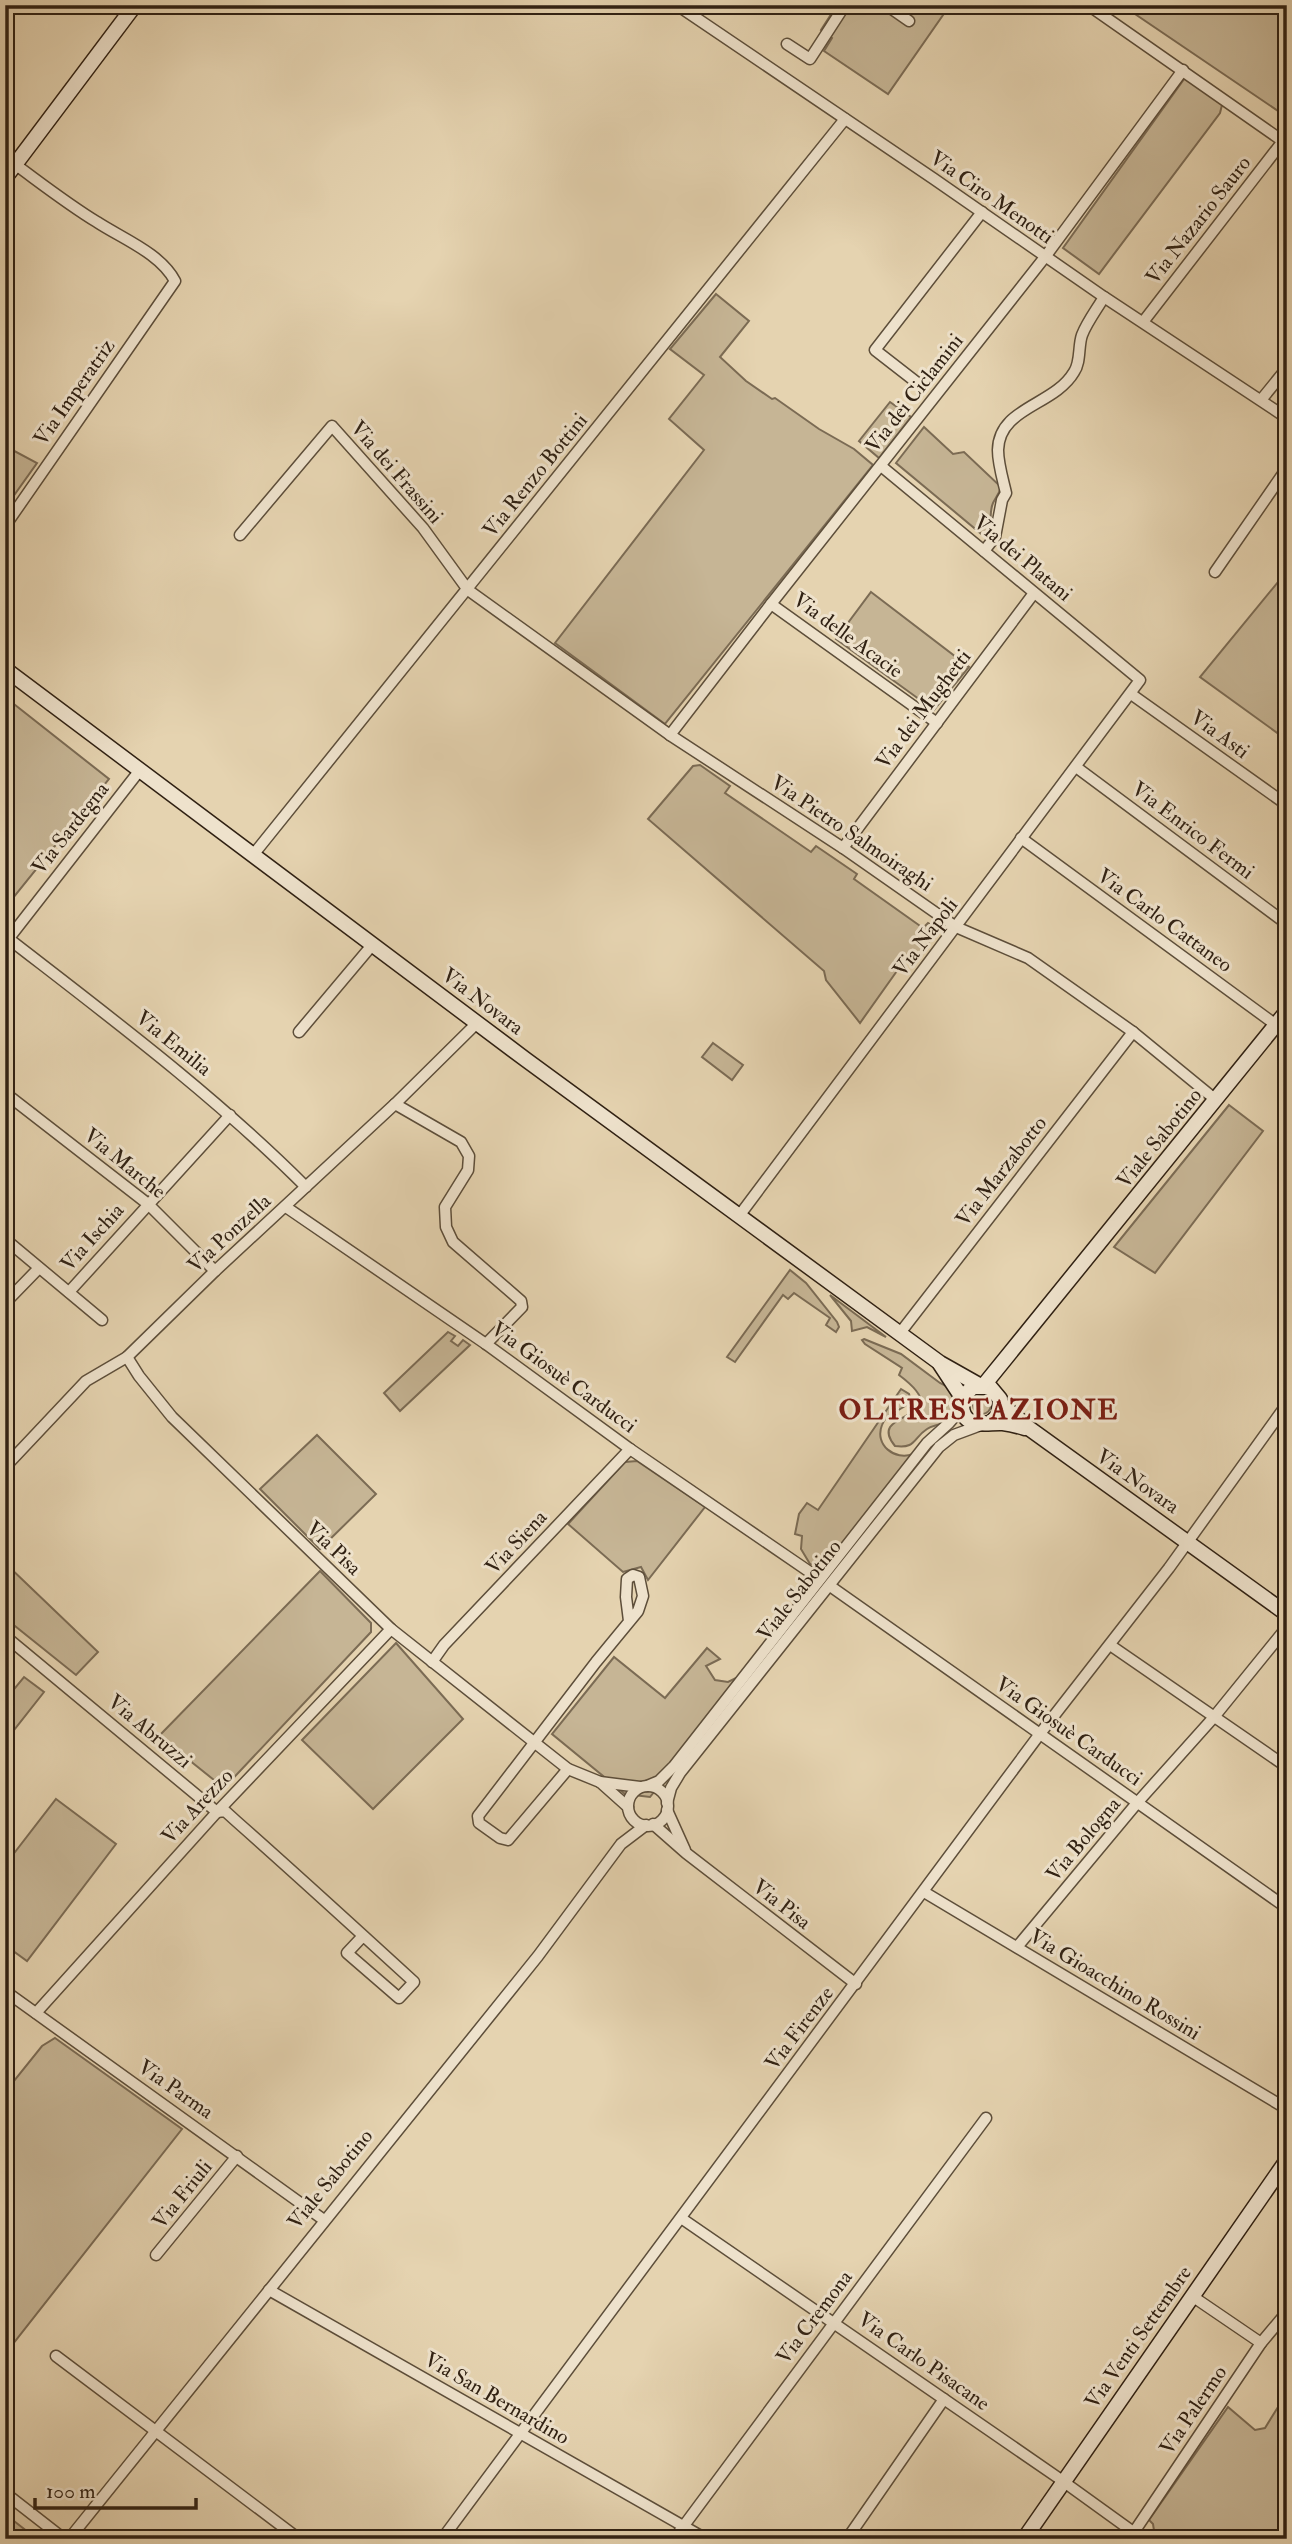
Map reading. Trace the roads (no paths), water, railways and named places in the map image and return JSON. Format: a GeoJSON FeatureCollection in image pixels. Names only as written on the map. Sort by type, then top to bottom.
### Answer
{"type":"FeatureCollection","features":[{"type":"Feature","properties":{"kind":"street"},"geometry":{"type":"LineString","coordinates":[[5,178],[135,5]]}},
{"type":"Feature","properties":{"kind":"street","name":"Via Ciro Menotti"},"geometry":{"type":"LineString","coordinates":[[677,5],[1104,297],[1287,418]]}},
{"type":"Feature","properties":{"kind":"street"},"geometry":{"type":"LineString","coordinates":[[693,16],[699,5]]}},
{"type":"Feature","properties":{"kind":"street"},"geometry":{"type":"LineString","coordinates":[[787,44],[810,59],[845,5]]}},
{"type":"Feature","properties":{"kind":"street"},"geometry":{"type":"LineString","coordinates":[[886,5],[909,21]]}},
{"type":"Feature","properties":{"kind":"street","name":"Via Nazario Sauro"},"geometry":{"type":"LineString","coordinates":[[1088,5],[1285,143],[1143,322]]}},
{"type":"Feature","properties":{"kind":"street","name":"Via dei Ciclamini"},"geometry":{"type":"LineString","coordinates":[[670,735],[1045,257],[1183,70]]}},
{"type":"Feature","properties":{"kind":"street","name":"Via Renzo Bottini"},"geometry":{"type":"LineString","coordinates":[[253,855],[845,119]]}},
{"type":"Feature","properties":{"kind":"street","name":"Via Imperatriz"},"geometry":{"type":"LineString","coordinates":[[5,526],[175,281],[170,272],[129,240],[98,223],[16,165]]}},
{"type":"Feature","properties":{"kind":"street","name":"Via dei Ciclamini"},"geometry":{"type":"LineString","coordinates":[[920,385],[875,350],[982,212]]}},
{"type":"Feature","properties":{"kind":"street"},"geometry":{"type":"LineString","coordinates":[[984,551],[995,537],[1002,500],[1006,493],[998,452],[1007,423],[1018,414],[1056,394],[1076,371],[1082,335],[1104,297]]}},
{"type":"Feature","properties":{"kind":"street"},"geometry":{"type":"LineString","coordinates":[[1261,400],[1287,369]]}},
{"type":"Feature","properties":{"kind":"street","name":"Via dei Frassini"},"geometry":{"type":"LineString","coordinates":[[240,535],[332,426],[423,528],[468,590]]}},
{"type":"Feature","properties":{"kind":"street","name":"Via dei Platani"},"geometry":{"type":"LineString","coordinates":[[881,466],[1140,680]]}},
{"type":"Feature","properties":{"kind":"street"},"geometry":{"type":"LineString","coordinates":[[1215,572],[1287,468]]}},
{"type":"Feature","properties":{"kind":"street","name":"Via Pietro Salmoiraghi"},"geometry":{"type":"LineString","coordinates":[[468,590],[670,735],[843,848],[957,927],[1028,958],[1133,1032],[1216,1100]]}},
{"type":"Feature","properties":{"kind":"street","name":"Via dei Mughetti"},"geometry":{"type":"LineString","coordinates":[[843,848],[1034,593]]}},
{"type":"Feature","properties":{"kind":"street","name":"Via delle Acacie"},"geometry":{"type":"LineString","coordinates":[[771,604],[937,723]]}},
{"type":"Feature","properties":{"kind":"street","name":"Via Novara"},"geometry":{"type":"LineString","coordinates":[[5,668],[477,1023],[940,1363],[981,1385]]}},
{"type":"Feature","properties":{"kind":"street","name":"Via Napoli"},"geometry":{"type":"LineString","coordinates":[[740,1216],[1140,680]]}},
{"type":"Feature","properties":{"kind":"street","name":"Via Asti"},"geometry":{"type":"LineString","coordinates":[[1131,694],[1287,806]]}},
{"type":"Feature","properties":{"kind":"street","name":"Via Enrico Fermi"},"geometry":{"type":"LineString","coordinates":[[1076,767],[1287,924]]}},
{"type":"Feature","properties":{"kind":"street","name":"Via Sardegna"},"geometry":{"type":"LineString","coordinates":[[7,941],[140,770]]}},
{"type":"Feature","properties":{"kind":"street","name":"Via Carlo Cattaneo"},"geometry":{"type":"LineString","coordinates":[[1021,838],[1282,1029]]}},
{"type":"Feature","properties":{"kind":"street","name":"Via Emilia"},"geometry":{"type":"LineString","coordinates":[[7,941],[164,1059],[230,1115],[306,1187]]}},
{"type":"Feature","properties":{"kind":"street"},"geometry":{"type":"LineString","coordinates":[[299,1032],[373,944]]}},
{"type":"Feature","properties":{"kind":"street","name":"Viale Sabotino"},"geometry":{"type":"LineString","coordinates":[[981,1385],[1010,1355],[1216,1100],[1282,1029],[1287,1011]]}},
{"type":"Feature","properties":{"kind":"street","name":"Via Ponzella"},"geometry":{"type":"LineString","coordinates":[[5,1467],[86,1381],[127,1357],[477,1023]]}},
{"type":"Feature","properties":{"kind":"street","name":"Via Marzabotto"},"geometry":{"type":"LineString","coordinates":[[900,1333],[1133,1032]]}},
{"type":"Feature","properties":{"kind":"street","name":"Via Marche"},"geometry":{"type":"LineString","coordinates":[[5,1093],[148,1204],[215,1271]]}},
{"type":"Feature","properties":{"kind":"street"},"geometry":{"type":"LineString","coordinates":[[395,1104],[461,1142],[469,1156],[468,1170],[445,1207],[446,1227],[453,1242],[521,1301],[522,1307],[486,1344]]}},
{"type":"Feature","properties":{"kind":"street","name":"Via Ischia"},"geometry":{"type":"LineString","coordinates":[[69,1292],[230,1115]]}},
{"type":"Feature","properties":{"kind":"street","name":"Via Giosuè Carducci"},"geometry":{"type":"LineString","coordinates":[[286,1207],[486,1344],[630,1449],[1287,1908]]}},
{"type":"Feature","properties":{"kind":"street"},"geometry":{"type":"LineString","coordinates":[[5,1239],[102,1320]]}},
{"type":"Feature","properties":{"kind":"street"},"geometry":{"type":"LineString","coordinates":[[5,1303],[39,1268]]}},
{"type":"Feature","properties":{"kind":"street","name":"Viale Sabotino"},"geometry":{"type":"LineString","coordinates":[[1000,1399],[1010,1355]]}},
{"type":"Feature","properties":{"kind":"street","name":"Via Pisa"},"geometry":{"type":"LineString","coordinates":[[127,1357],[139,1376],[173,1416],[391,1629],[568,1769],[600,1782],[643,1786]]}},
{"type":"Feature","properties":{"kind":"street","name":"Via Novara"},"geometry":{"type":"LineString","coordinates":[[940,1363],[962,1403]]}},
{"type":"Feature","properties":{"kind":"street"},"geometry":{"type":"LineString","coordinates":[[981,1385],[995,1390],[1000,1399],[999,1415],[987,1424],[972,1422],[964,1413],[962,1403],[969,1390],[981,1385]]}},
{"type":"Feature","properties":{"kind":"street","name":"Via Novara"},"geometry":{"type":"LineString","coordinates":[[1000,1399],[1030,1429],[1287,1614]]}},
{"type":"Feature","properties":{"kind":"street","name":"Viale Sabotino"},"geometry":{"type":"LineString","coordinates":[[667,1806],[671,1788],[680,1773],[825,1583],[927,1443],[949,1423],[962,1403]]}},
{"type":"Feature","properties":{"kind":"street","name":"Via Firenze"},"geometry":{"type":"LineString","coordinates":[[442,2539],[1039,1735],[1188,1542],[1287,1404]]}},
{"type":"Feature","properties":{"kind":"street","name":"Via Novara"},"geometry":{"type":"LineString","coordinates":[[987,1424],[1004,1423],[1030,1429]]}},
{"type":"Feature","properties":{"kind":"street","name":"Viale Sabotino"},"geometry":{"type":"LineString","coordinates":[[643,1786],[659,1781],[674,1766],[939,1447],[964,1430],[987,1424]]}},
{"type":"Feature","properties":{"kind":"street","name":"Via Siena"},"geometry":{"type":"LineString","coordinates":[[432,1662],[444,1645],[630,1449]]}},
{"type":"Feature","properties":{"kind":"street"},"geometry":{"type":"LineString","coordinates":[[568,1769],[508,1840],[500,1838],[479,1823],[478,1816],[629,1621]]}},
{"type":"Feature","properties":{"kind":"street","name":"Via Bologna"},"geometry":{"type":"LineString","coordinates":[[1017,1947],[1137,1803],[1214,1717],[1287,1627]]}},
{"type":"Feature","properties":{"kind":"street","name":"Via Arezzo"},"geometry":{"type":"LineString","coordinates":[[36,2013],[217,1812],[391,1629]]}},
{"type":"Feature","properties":{"kind":"street","name":"Via Abruzzi"},"geometry":{"type":"LineString","coordinates":[[5,1636],[217,1812],[226,1811],[414,1982],[399,1998],[347,1953],[363,1936]]}},
{"type":"Feature","properties":{"kind":"street"},"geometry":{"type":"LineString","coordinates":[[1110,1645],[1287,1767]]}},
{"type":"Feature","properties":{"kind":"street","name":"Via Pisa"},"geometry":{"type":"LineString","coordinates":[[600,1782],[630,1812]]}},
{"type":"Feature","properties":{"kind":"street"},"geometry":{"type":"LineString","coordinates":[[643,1786],[654,1787],[663,1792],[667,1806],[664,1817],[650,1825],[639,1824],[630,1812],[631,1796],[643,1786]]}},
{"type":"Feature","properties":{"kind":"street","name":"Via Pisa"},"geometry":{"type":"LineString","coordinates":[[667,1806],[686,1853]]}},
{"type":"Feature","properties":{"kind":"street","name":"Viale Sabotino"},"geometry":{"type":"LineString","coordinates":[[621,1844],[630,1812]]}},
{"type":"Feature","properties":{"kind":"street","name":"Viale Sabotino"},"geometry":{"type":"LineString","coordinates":[[67,2539],[157,2432],[538,1956],[621,1844],[650,1825]]}},
{"type":"Feature","properties":{"kind":"street","name":"Via Pisa"},"geometry":{"type":"LineString","coordinates":[[650,1825],[856,1984]]}},
{"type":"Feature","properties":{"kind":"street","name":"Via Gioacchino Rossini"},"geometry":{"type":"LineString","coordinates":[[924,1892],[1287,2109]]}},
{"type":"Feature","properties":{"kind":"street","name":"Via Parma"},"geometry":{"type":"LineString","coordinates":[[5,1990],[324,2220]]}},
{"type":"Feature","properties":{"kind":"street","name":"Via Cremona"},"geometry":{"type":"LineString","coordinates":[[674,2539],[986,2118]]}},
{"type":"Feature","properties":{"kind":"street","name":"Via Friuli"},"geometry":{"type":"LineString","coordinates":[[156,2255],[237,2156]]}},
{"type":"Feature","properties":{"kind":"street","name":"Via Venti Settembre"},"geometry":{"type":"LineString","coordinates":[[1024,2539],[1287,2160]]}},
{"type":"Feature","properties":{"kind":"street","name":"Via Carlo Pisacane"},"geometry":{"type":"LineString","coordinates":[[681,2218],[1139,2535]]}},
{"type":"Feature","properties":{"kind":"street","name":"Via San Bernardino"},"geometry":{"type":"LineString","coordinates":[[269,2290],[706,2539]]}},
{"type":"Feature","properties":{"kind":"street"},"geometry":{"type":"LineString","coordinates":[[1192,2296],[1261,2343]]}},
{"type":"Feature","properties":{"kind":"street","name":"Via Palermo"},"geometry":{"type":"LineString","coordinates":[[1139,2535],[1261,2343],[1287,2312]]}},
{"type":"Feature","properties":{"kind":"street"},"geometry":{"type":"LineString","coordinates":[[56,2356],[299,2539]]}},
{"type":"Feature","properties":{"kind":"street"},"geometry":{"type":"LineString","coordinates":[[847,2539],[944,2399]]}},
{"type":"Feature","properties":{"kind":"street"},"geometry":{"type":"LineString","coordinates":[[5,2493],[67,2539]]}},
{"type":"Feature","properties":{"kind":"district","name":"OLTRESTAZIONE"},"geometry":{"type":"Point","coordinates":[979,1409]}}]}
